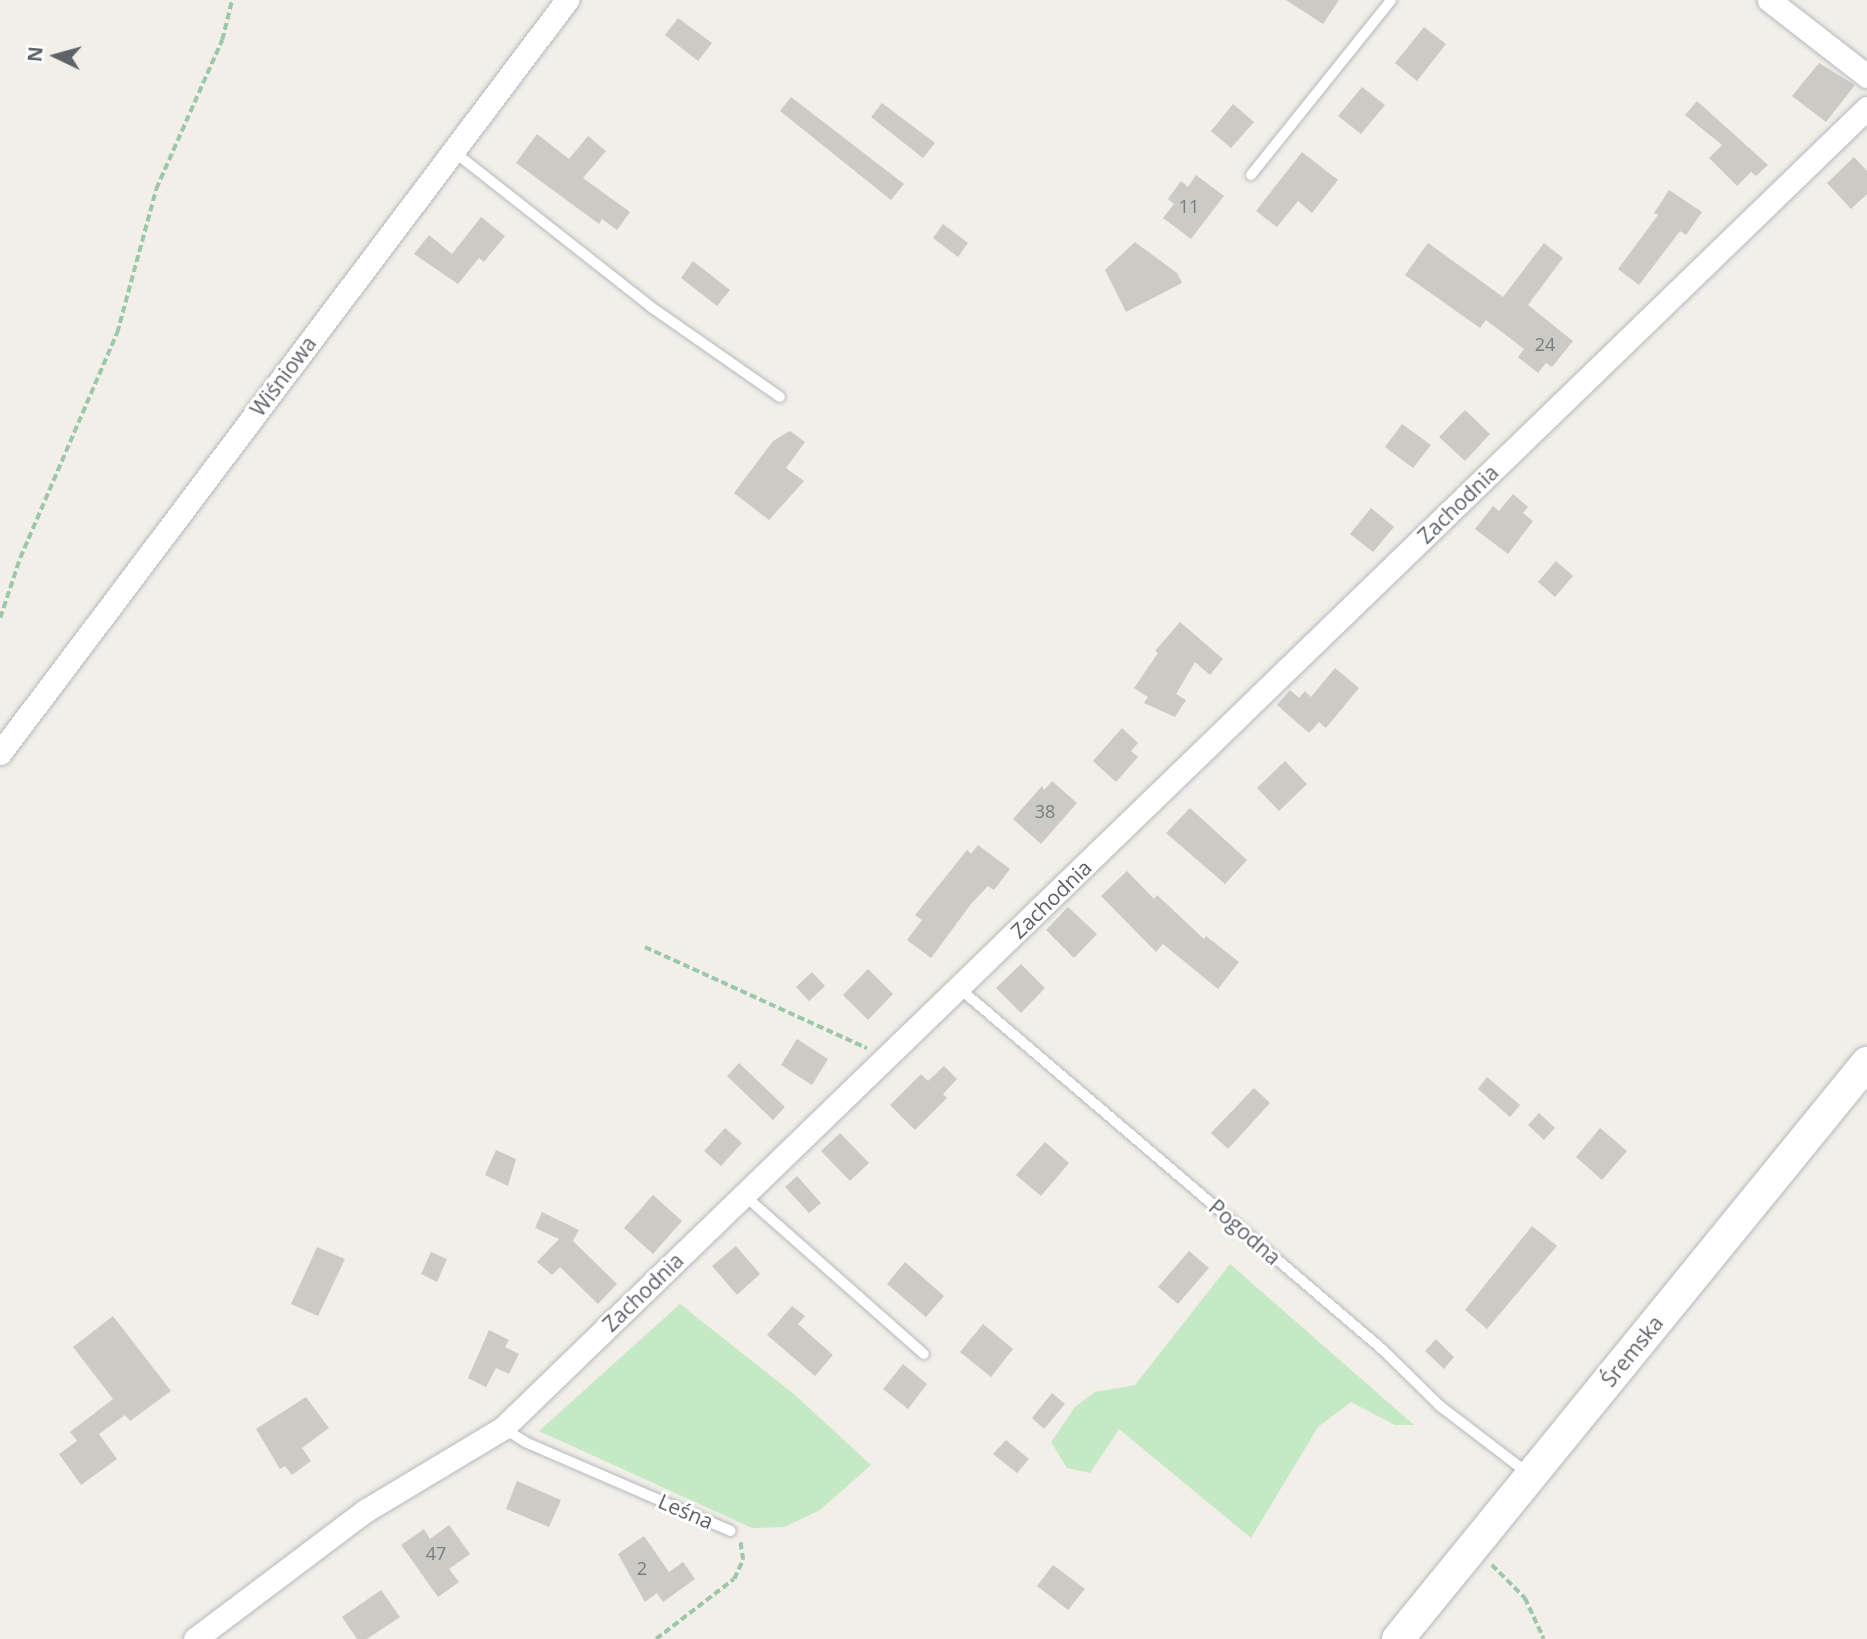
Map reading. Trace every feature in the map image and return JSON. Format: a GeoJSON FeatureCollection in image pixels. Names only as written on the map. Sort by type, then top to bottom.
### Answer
{"type":"FeatureCollection","features":[{"type":"Feature","properties":{"kind":"main road","name":"Śremska"},"geometry":{"type":"LineString","coordinates":[[1398,1639],[1867,1063]]}},
{"type":"Feature","properties":{"kind":"street","name":"Wiśniowa"},"geometry":{"type":"LineString","coordinates":[[0,753],[567,0]]}},
{"type":"Feature","properties":{"kind":"street"},"geometry":{"type":"LineString","coordinates":[[1769,0],[1867,76]]}},
{"type":"Feature","properties":{"kind":"street","name":"Zachodnia"},"geometry":{"type":"LineString","coordinates":[[195,1639],[365,1511],[503,1428],[1867,108]]}},
{"type":"Feature","properties":{"kind":"lane"},"geometry":{"type":"LineString","coordinates":[[1251,175],[1391,0]]}},
{"type":"Feature","properties":{"kind":"lane"},"geometry":{"type":"LineString","coordinates":[[452,150],[651,307],[780,397]]}},
{"type":"Feature","properties":{"kind":"lane","name":"Pogodna"},"geometry":{"type":"LineString","coordinates":[[959,988],[1382,1349],[1440,1406],[1531,1476]]}},
{"type":"Feature","properties":{"kind":"lane"},"geometry":{"type":"LineString","coordinates":[[744,1195],[924,1354]]}},
{"type":"Feature","properties":{"kind":"lane","name":"Leśna"},"geometry":{"type":"LineString","coordinates":[[503,1428],[525,1442],[730,1531]]}},
{"type":"Feature","properties":{"kind":"path"},"geometry":{"type":"LineString","coordinates":[[0,618],[20,558],[117,333],[156,189],[222,40],[232,0]]}},
{"type":"Feature","properties":{"kind":"path"},"geometry":{"type":"LineString","coordinates":[[645,947],[888,1057]]}},
{"type":"Feature","properties":{"kind":"path","name":"Leśna"},"geometry":{"type":"LineString","coordinates":[[656,1639],[734,1579],[743,1560],[740,1541],[730,1531]]}},
{"type":"Feature","properties":{"kind":"path"},"geometry":{"type":"LineString","coordinates":[[1472,1548],[1525,1598],[1545,1639]]}},
{"type":"Feature","properties":{"kind":"green space"},"geometry":{"type":"Polygon","coordinates":[[[1230,1264],[1414,1425],[1395,1425],[1351,1402],[1318,1427],[1251,1538],[1119,1429],[1090,1473],[1067,1468],[1051,1442],[1075,1407],[1095,1392],[1135,1385],[1230,1264]]]}},
{"type":"Feature","properties":{"kind":"green space"},"geometry":{"type":"Polygon","coordinates":[[[680,1304],[795,1395],[871,1465],[820,1510],[784,1527],[752,1528],[539,1431],[680,1304]]]}},
{"type":"Feature","properties":{"kind":"building"},"geometry":{"type":"Polygon","coordinates":[[[1286,0],[1339,0],[1323,24],[1286,0]]]}},
{"type":"Feature","properties":{"kind":"building"},"geometry":{"type":"Polygon","coordinates":[[[678,18],[712,43],[698,61],[665,35],[678,18]]]}},
{"type":"Feature","properties":{"kind":"building"},"geometry":{"type":"Polygon","coordinates":[[[1424,27],[1446,44],[1417,81],[1395,63],[1424,27]]]}},
{"type":"Feature","properties":{"kind":"building"},"geometry":{"type":"Polygon","coordinates":[[[1819,63],[1855,85],[1826,122],[1792,96],[1819,63]]]}},
{"type":"Feature","properties":{"kind":"building"},"geometry":{"type":"Polygon","coordinates":[[[1362,87],[1385,105],[1361,134],[1338,116],[1362,87]]]}},
{"type":"Feature","properties":{"kind":"building"},"geometry":{"type":"Polygon","coordinates":[[[791,97],[904,184],[891,200],[780,111],[791,97]]]}},
{"type":"Feature","properties":{"kind":"building"},"geometry":{"type":"Polygon","coordinates":[[[1697,101],[1768,165],[1756,176],[1751,172],[1737,186],[1709,158],[1722,145],[1685,115],[1697,101]]]}},
{"type":"Feature","properties":{"kind":"building"},"geometry":{"type":"Polygon","coordinates":[[[882,103],[935,143],[923,158],[871,117],[882,103]]]}},
{"type":"Feature","properties":{"kind":"building"},"geometry":{"type":"Polygon","coordinates":[[[1233,104],[1254,122],[1231,148],[1211,131],[1233,104]]]}},
{"type":"Feature","properties":{"kind":"building"},"geometry":{"type":"Polygon","coordinates":[[[537,134],[569,159],[588,136],[606,151],[583,178],[630,212],[617,230],[602,219],[599,224],[516,163],[537,134]]]}},
{"type":"Feature","properties":{"kind":"building"},"geometry":{"type":"Polygon","coordinates":[[[1302,152],[1338,180],[1312,213],[1298,201],[1277,227],[1256,211],[1302,152]]]}},
{"type":"Feature","properties":{"kind":"building"},"geometry":{"type":"Polygon","coordinates":[[[1854,157],[1867,171],[1867,194],[1851,209],[1827,183],[1854,157]]]}},
{"type":"Feature","properties":{"kind":"building"},"geometry":{"type":"Polygon","coordinates":[[[1196,175],[1224,196],[1191,239],[1163,218],[1174,204],[1168,199],[1181,181],[1188,187],[1196,175]]]}},
{"type":"Feature","properties":{"kind":"building"},"geometry":{"type":"Polygon","coordinates":[[[1669,190],[1702,212],[1686,235],[1680,231],[1639,285],[1618,269],[1658,215],[1654,213],[1669,190]]]}},
{"type":"Feature","properties":{"kind":"building"},"geometry":{"type":"Polygon","coordinates":[[[481,217],[505,236],[484,262],[479,258],[458,284],[414,254],[429,235],[452,254],[481,217]]]}},
{"type":"Feature","properties":{"kind":"building"},"geometry":{"type":"Polygon","coordinates":[[[943,224],[968,243],[958,257],[933,238],[943,224]]]}},
{"type":"Feature","properties":{"kind":"building"},"geometry":{"type":"Polygon","coordinates":[[[1135,242],[1177,273],[1182,283],[1126,312],[1105,270],[1135,242]]]}},
{"type":"Feature","properties":{"kind":"building"},"geometry":{"type":"Polygon","coordinates":[[[1428,243],[1503,297],[1544,243],[1563,258],[1528,305],[1573,341],[1552,367],[1546,363],[1538,373],[1518,357],[1524,349],[1486,320],[1480,328],[1405,275],[1428,243]]]}},
{"type":"Feature","properties":{"kind":"building"},"geometry":{"type":"Polygon","coordinates":[[[693,261],[730,290],[717,306],[681,278],[693,261]]]}},
{"type":"Feature","properties":{"kind":"building"},"geometry":{"type":"Polygon","coordinates":[[[1465,410],[1490,434],[1465,461],[1439,437],[1465,410]]]}},
{"type":"Feature","properties":{"kind":"building"},"geometry":{"type":"Polygon","coordinates":[[[1402,424],[1431,445],[1413,468],[1385,447],[1402,424]]]}},
{"type":"Feature","properties":{"kind":"building"},"geometry":{"type":"Polygon","coordinates":[[[790,431],[805,442],[786,468],[804,481],[769,520],[734,493],[773,441],[790,431]]]}},
{"type":"Feature","properties":{"kind":"building"},"geometry":{"type":"Polygon","coordinates":[[[1513,494],[1528,507],[1523,513],[1533,521],[1508,554],[1475,529],[1493,506],[1499,511],[1513,494]]]}},
{"type":"Feature","properties":{"kind":"building"},"geometry":{"type":"Polygon","coordinates":[[[1371,508],[1394,527],[1373,552],[1350,534],[1371,508]]]}},
{"type":"Feature","properties":{"kind":"building"},"geometry":{"type":"Polygon","coordinates":[[[1556,561],[1573,576],[1555,597],[1538,582],[1556,561]]]}},
{"type":"Feature","properties":{"kind":"building"},"geometry":{"type":"Polygon","coordinates":[[[1180,622],[1223,659],[1210,675],[1195,662],[1176,694],[1186,700],[1175,717],[1144,703],[1148,697],[1134,688],[1158,653],[1155,651],[1180,622]]]}},
{"type":"Feature","properties":{"kind":"building"},"geometry":{"type":"Polygon","coordinates":[[[1335,668],[1359,688],[1326,728],[1319,722],[1309,733],[1277,705],[1290,690],[1299,698],[1305,691],[1311,697],[1335,668]]]}},
{"type":"Feature","properties":{"kind":"building"},"geometry":{"type":"Polygon","coordinates":[[[1122,728],[1138,743],[1131,751],[1138,757],[1116,782],[1093,761],[1122,728]]]}},
{"type":"Feature","properties":{"kind":"building"},"geometry":{"type":"Polygon","coordinates":[[[1285,761],[1307,784],[1279,811],[1257,788],[1285,761]]]}},
{"type":"Feature","properties":{"kind":"building"},"geometry":{"type":"Polygon","coordinates":[[[1052,781],[1077,803],[1041,844],[1013,819],[1042,786],[1044,790],[1052,781]]]}},
{"type":"Feature","properties":{"kind":"building"},"geometry":{"type":"Polygon","coordinates":[[[1190,808],[1247,860],[1225,884],[1166,833],[1190,808]]]}},
{"type":"Feature","properties":{"kind":"building"},"geometry":{"type":"Polygon","coordinates":[[[978,845],[1010,869],[994,890],[988,886],[971,904],[931,958],[907,940],[922,920],[915,915],[967,850],[971,854],[978,845]]]}},
{"type":"Feature","properties":{"kind":"building"},"geometry":{"type":"Polygon","coordinates":[[[1127,871],[1154,899],[1157,895],[1204,939],[1206,936],[1239,962],[1218,989],[1163,944],[1156,952],[1101,896],[1127,871]]]}},
{"type":"Feature","properties":{"kind":"building"},"geometry":{"type":"Polygon","coordinates":[[[1068,907],[1097,934],[1074,958],[1046,930],[1068,907]]]}},
{"type":"Feature","properties":{"kind":"building"},"geometry":{"type":"Polygon","coordinates":[[[1021,964],[1045,988],[1021,1013],[996,988],[1021,964]]]}},
{"type":"Feature","properties":{"kind":"building"},"geometry":{"type":"Polygon","coordinates":[[[868,969],[893,994],[868,1020],[843,995],[868,969]]]}},
{"type":"Feature","properties":{"kind":"building"},"geometry":{"type":"Polygon","coordinates":[[[812,972],[825,986],[809,1001],[796,987],[812,972]]]}},
{"type":"Feature","properties":{"kind":"building"},"geometry":{"type":"Polygon","coordinates":[[[797,1039],[828,1059],[812,1085],[781,1065],[797,1039]]]}},
{"type":"Feature","properties":{"kind":"building"},"geometry":{"type":"Polygon","coordinates":[[[739,1063],[785,1107],[773,1120],[727,1076],[739,1063]]]}},
{"type":"Feature","properties":{"kind":"building"},"geometry":{"type":"Polygon","coordinates":[[[944,1066],[957,1079],[943,1094],[947,1098],[915,1130],[890,1105],[921,1074],[928,1081],[944,1066]]]}},
{"type":"Feature","properties":{"kind":"building"},"geometry":{"type":"Polygon","coordinates":[[[1487,1077],[1520,1105],[1510,1117],[1478,1089],[1487,1077]]]}},
{"type":"Feature","properties":{"kind":"building"},"geometry":{"type":"Polygon","coordinates":[[[1254,1088],[1270,1103],[1228,1149],[1211,1133],[1254,1088]]]}},
{"type":"Feature","properties":{"kind":"building"},"geometry":{"type":"Polygon","coordinates":[[[1539,1113],[1555,1128],[1544,1140],[1528,1125],[1539,1113]]]}},
{"type":"Feature","properties":{"kind":"building"},"geometry":{"type":"Polygon","coordinates":[[[725,1128],[742,1143],[721,1166],[704,1151],[725,1128]]]}},
{"type":"Feature","properties":{"kind":"building"},"geometry":{"type":"Polygon","coordinates":[[[1600,1128],[1627,1151],[1602,1180],[1576,1157],[1600,1128]]]}},
{"type":"Feature","properties":{"kind":"building"},"geometry":{"type":"Polygon","coordinates":[[[840,1133],[869,1163],[850,1181],[821,1151],[840,1133]]]}},
{"type":"Feature","properties":{"kind":"building"},"geometry":{"type":"Polygon","coordinates":[[[1045,1142],[1069,1163],[1041,1196],[1016,1175],[1045,1142]]]}},
{"type":"Feature","properties":{"kind":"building"},"geometry":{"type":"Polygon","coordinates":[[[496,1150],[516,1159],[508,1186],[485,1175],[496,1150]]]}},
{"type":"Feature","properties":{"kind":"building"},"geometry":{"type":"Polygon","coordinates":[[[797,1176],[821,1203],[809,1213],[785,1187],[797,1176]]]}},
{"type":"Feature","properties":{"kind":"building"},"geometry":{"type":"Polygon","coordinates":[[[653,1195],[682,1221],[653,1254],[624,1228],[653,1195]]]}},
{"type":"Feature","properties":{"kind":"building"},"geometry":{"type":"Polygon","coordinates":[[[542,1212],[579,1230],[573,1241],[617,1284],[598,1304],[560,1267],[552,1275],[537,1262],[559,1239],[535,1228],[542,1212]]]}},
{"type":"Feature","properties":{"kind":"building"},"geometry":{"type":"Polygon","coordinates":[[[1532,1226],[1557,1246],[1487,1329],[1465,1310],[1532,1226]]]}},
{"type":"Feature","properties":{"kind":"building"},"geometry":{"type":"Polygon","coordinates":[[[736,1246],[760,1274],[737,1295],[712,1266],[736,1246]]]}},
{"type":"Feature","properties":{"kind":"building"},"geometry":{"type":"Polygon","coordinates":[[[317,1247],[345,1259],[318,1316],[291,1304],[317,1247]]]}},
{"type":"Feature","properties":{"kind":"building"},"geometry":{"type":"Polygon","coordinates":[[[1189,1251],[1209,1268],[1178,1304],[1158,1287],[1189,1251]]]}},
{"type":"Feature","properties":{"kind":"building"},"geometry":{"type":"Polygon","coordinates":[[[431,1252],[447,1259],[437,1282],[421,1274],[431,1252]]]}},
{"type":"Feature","properties":{"kind":"building"},"geometry":{"type":"Polygon","coordinates":[[[905,1262],[944,1296],[926,1317],[887,1284],[905,1262]]]}},
{"type":"Feature","properties":{"kind":"building"},"geometry":{"type":"Polygon","coordinates":[[[792,1306],[805,1316],[798,1324],[833,1355],[815,1376],[767,1335],[792,1306]]]}},
{"type":"Feature","properties":{"kind":"building"},"geometry":{"type":"Polygon","coordinates":[[[113,1316],[171,1391],[130,1421],[125,1415],[99,1434],[117,1459],[81,1485],[59,1454],[77,1441],[70,1432],[113,1399],[73,1347],[113,1316]]]}},
{"type":"Feature","properties":{"kind":"building"},"geometry":{"type":"Polygon","coordinates":[[[983,1324],[1013,1349],[991,1377],[960,1352],[983,1324]]]}},
{"type":"Feature","properties":{"kind":"building"},"geometry":{"type":"Polygon","coordinates":[[[489,1330],[509,1340],[505,1347],[519,1354],[509,1374],[496,1368],[486,1387],[468,1378],[489,1330]]]}},
{"type":"Feature","properties":{"kind":"building"},"geometry":{"type":"Polygon","coordinates":[[[1436,1339],[1454,1357],[1444,1369],[1425,1351],[1436,1339]]]}},
{"type":"Feature","properties":{"kind":"building"},"geometry":{"type":"Polygon","coordinates":[[[903,1364],[927,1384],[908,1409],[883,1389],[903,1364]]]}},
{"type":"Feature","properties":{"kind":"building"},"geometry":{"type":"Polygon","coordinates":[[[1052,1393],[1065,1404],[1044,1429],[1032,1418],[1052,1393]]]}},
{"type":"Feature","properties":{"kind":"building"},"geometry":{"type":"Polygon","coordinates":[[[306,1397],[329,1428],[302,1448],[311,1461],[292,1475],[285,1466],[280,1469],[256,1429],[306,1397]]]}},
{"type":"Feature","properties":{"kind":"building"},"geometry":{"type":"Polygon","coordinates":[[[1006,1440],[1029,1459],[1017,1473],[993,1454],[1006,1440]]]}},
{"type":"Feature","properties":{"kind":"building"},"geometry":{"type":"Polygon","coordinates":[[[517,1481],[561,1500],[549,1527],[506,1509],[517,1481]]]}},
{"type":"Feature","properties":{"kind":"building"},"geometry":{"type":"Polygon","coordinates":[[[449,1525],[470,1554],[449,1569],[459,1582],[438,1597],[401,1545],[424,1529],[430,1539],[449,1525]]]}},
{"type":"Feature","properties":{"kind":"building"},"geometry":{"type":"Polygon","coordinates":[[[644,1536],[669,1572],[683,1562],[695,1579],[663,1602],[657,1593],[645,1602],[618,1554],[644,1536]]]}},
{"type":"Feature","properties":{"kind":"building"},"geometry":{"type":"Polygon","coordinates":[[[1053,1565],[1085,1589],[1068,1610],[1037,1586],[1053,1565]]]}},
{"type":"Feature","properties":{"kind":"building"},"geometry":{"type":"Polygon","coordinates":[[[381,1590],[400,1617],[367,1639],[357,1639],[342,1617],[381,1590]]]}}]}
